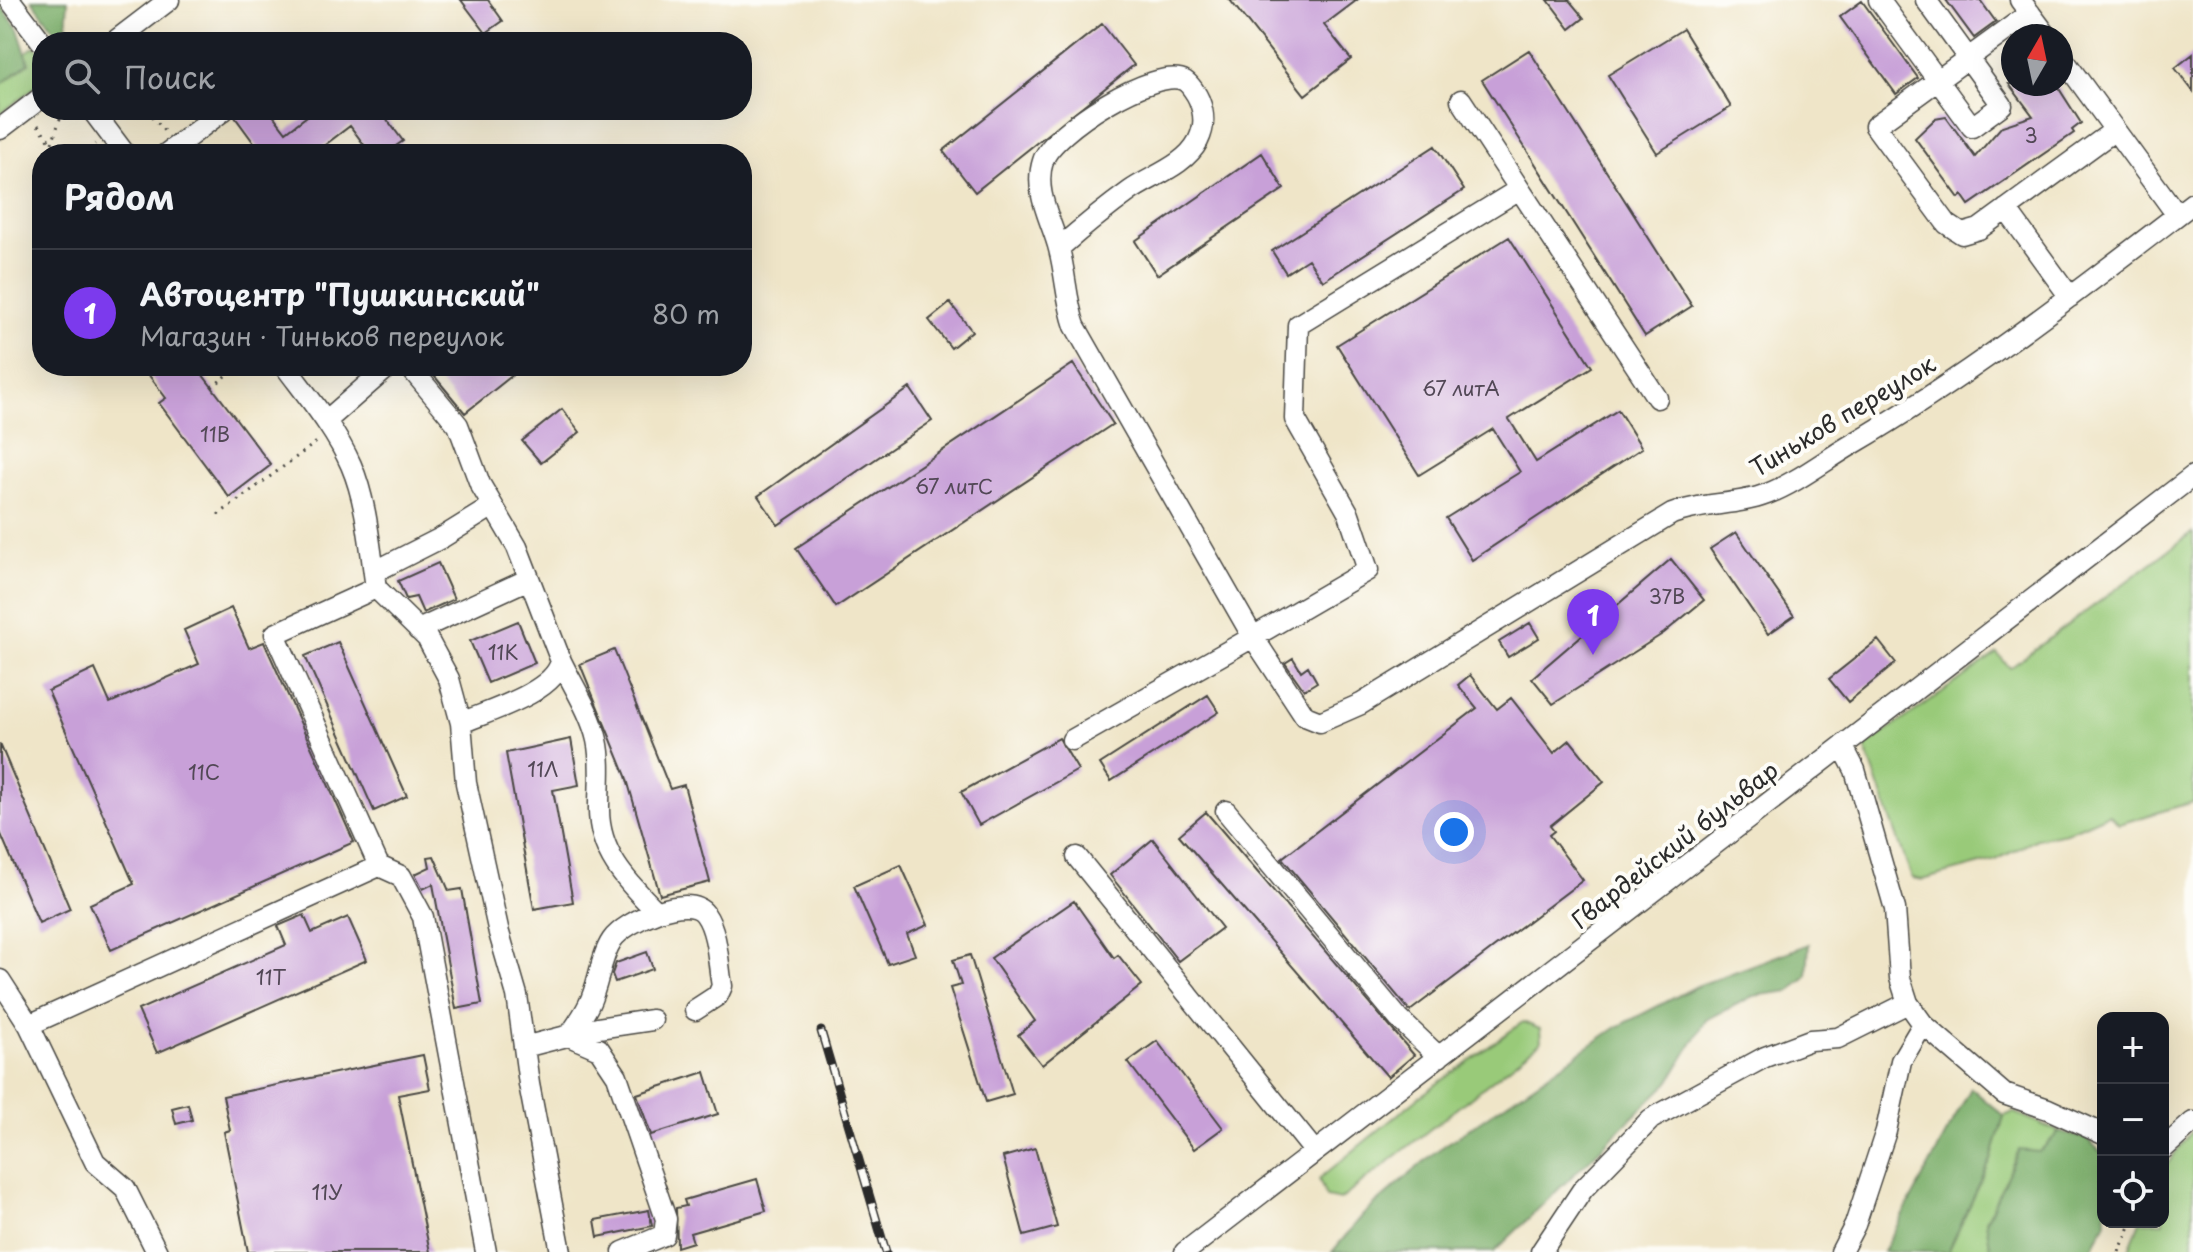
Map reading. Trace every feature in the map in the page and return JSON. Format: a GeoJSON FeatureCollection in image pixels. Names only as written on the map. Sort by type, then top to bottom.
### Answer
{"type":"FeatureCollection","features":[{"type":"Feature","properties":{"kind":"street"},"geometry":{"type":"LineString","coordinates":[[10,0],[34,32]]}},
{"type":"Feature","properties":{"kind":"street"},"geometry":{"type":"LineString","coordinates":[[127,32],[169,0]]}},
{"type":"Feature","properties":{"kind":"street"},"geometry":{"type":"LineString","coordinates":[[1879,0],[1972,127],[2002,105],[1926,0]]}},
{"type":"Feature","properties":{"kind":"street"},"geometry":{"type":"LineString","coordinates":[[2038,24],[2025,7],[1968,58],[1875,126],[1954,230],[1970,233],[2115,130]]}},
{"type":"Feature","properties":{"kind":"street"},"geometry":{"type":"LineString","coordinates":[[2073,72],[2115,130],[2185,209]]}},
{"type":"Feature","properties":{"kind":"street"},"geometry":{"type":"LineString","coordinates":[[1059,248],[1091,219],[1134,188],[1169,169],[1196,144],[1205,123],[1198,96],[1185,81],[1169,77],[1155,82],[1092,112],[1061,136],[1043,160],[1044,211],[1059,248],[1065,298],[1075,326],[1253,637]]}},
{"type":"Feature","properties":{"kind":"street"},"geometry":{"type":"LineString","coordinates":[[1461,100],[1657,398]]}},
{"type":"Feature","properties":{"kind":"street"},"geometry":{"type":"LineString","coordinates":[[0,129],[32,105]]}},
{"type":"Feature","properties":{"kind":"street"},"geometry":{"type":"LineString","coordinates":[[100,120],[118,144]]}},
{"type":"Feature","properties":{"kind":"street"},"geometry":{"type":"LineString","coordinates":[[179,144],[211,120]]}},
{"type":"Feature","properties":{"kind":"street"},"geometry":{"type":"LineString","coordinates":[[1072,740],[1368,570],[1349,514],[1295,419],[1298,325],[1518,190]]}},
{"type":"Feature","properties":{"kind":"street"},"geometry":{"type":"LineString","coordinates":[[2006,209],[2070,297]]}},
{"type":"Feature","properties":{"kind":"street","name":"Тиньков переулок"},"geometry":{"type":"LineString","coordinates":[[1253,637],[1305,716],[1320,722],[1361,704],[1672,514],[1693,506],[1734,503],[1768,494],[1893,420],[2070,297],[2185,209]]}},
{"type":"Feature","properties":{"kind":"street"},"geometry":{"type":"LineString","coordinates":[[292,376],[351,465],[365,517],[375,580],[418,630],[449,679],[461,723],[466,783],[499,933],[517,995],[561,1252]]}},
{"type":"Feature","properties":{"kind":"street"},"geometry":{"type":"LineString","coordinates":[[328,426],[379,376]]}},
{"type":"Feature","properties":{"kind":"street"},"geometry":{"type":"LineString","coordinates":[[417,376],[458,425],[480,484],[517,547],[561,661],[597,737],[601,766],[599,811],[609,854],[624,879],[656,911]]}},
{"type":"Feature","properties":{"kind":"street","name":"Гвардейский бульвар"},"geometry":{"type":"LineString","coordinates":[[1185,1252],[2193,476]]}},
{"type":"Feature","properties":{"kind":"street"},"geometry":{"type":"LineString","coordinates":[[486,1252],[423,917],[401,876],[379,866],[275,634],[375,580],[493,506]]}},
{"type":"Feature","properties":{"kind":"street"},"geometry":{"type":"LineString","coordinates":[[418,630],[529,579]]}},
{"type":"Feature","properties":{"kind":"street"},"geometry":{"type":"LineString","coordinates":[[461,723],[547,685],[559,672],[561,661]]}},
{"type":"Feature","properties":{"kind":"street"},"geometry":{"type":"LineString","coordinates":[[1843,747],[1855,770],[1895,909],[1900,978],[1908,1003],[1923,1024],[2004,1094],[2048,1109],[2097,1131]]}},
{"type":"Feature","properties":{"kind":"street"},"geometry":{"type":"LineString","coordinates":[[1226,811],[1399,1019],[1439,1057]]}},
{"type":"Feature","properties":{"kind":"street"},"geometry":{"type":"LineString","coordinates":[[1077,857],[1315,1152]]}},
{"type":"Feature","properties":{"kind":"street"},"geometry":{"type":"LineString","coordinates":[[29,1025],[379,866]]}},
{"type":"Feature","properties":{"kind":"street"},"geometry":{"type":"LineString","coordinates":[[569,1036],[589,1004],[612,940],[630,923],[656,911],[694,905],[703,910],[710,923],[722,986],[718,995],[695,1010]]}},
{"type":"Feature","properties":{"kind":"street"},"geometry":{"type":"LineString","coordinates":[[0,980],[29,1025],[95,1162],[125,1188],[157,1252]]}},
{"type":"Feature","properties":{"kind":"street"},"geometry":{"type":"LineString","coordinates":[[1541,1252],[1583,1189],[1651,1119],[1765,1057],[1810,1040],[1838,1038],[1908,1003]]}},
{"type":"Feature","properties":{"kind":"street"},"geometry":{"type":"LineString","coordinates":[[524,1047],[652,1020]]}},
{"type":"Feature","properties":{"kind":"street"},"geometry":{"type":"LineString","coordinates":[[1841,1252],[1855,1225],[1886,1131],[1901,1061],[1923,1024]]}},
{"type":"Feature","properties":{"kind":"street"},"geometry":{"type":"LineString","coordinates":[[569,1036],[599,1049],[617,1076],[666,1219],[664,1235],[623,1252]]}},
{"type":"Feature","properties":{"kind":"street"},"geometry":{"type":"LineString","coordinates":[[2169,1144],[2193,1122]]}},
{"type":"Feature","properties":{"kind":"path"},"geometry":{"type":"LineString","coordinates":[[42,120],[53,144]]}},
{"type":"Feature","properties":{"kind":"path"},"geometry":{"type":"LineString","coordinates":[[53,144],[60,120]]}},
{"type":"Feature","properties":{"kind":"path"},"geometry":{"type":"LineString","coordinates":[[154,120],[168,144]]}},
{"type":"Feature","properties":{"kind":"path"},"geometry":{"type":"LineString","coordinates":[[212,387],[226,376]]}},
{"type":"Feature","properties":{"kind":"path"},"geometry":{"type":"LineString","coordinates":[[218,515],[328,426]]}},
{"type":"Feature","properties":{"kind":"path"},"geometry":{"type":"LineString","coordinates":[[2119,1252],[2129,1228]]}},
{"type":"Feature","properties":{"kind":"green space"},"geometry":{"type":"Polygon","coordinates":[[[32,0],[68,0],[66,30],[55,31],[32,0]]]}},
{"type":"Feature","properties":{"kind":"green space"},"geometry":{"type":"Polygon","coordinates":[[[0,4],[18,29],[29,63],[0,85],[0,4]]]}},
{"type":"Feature","properties":{"kind":"green space"},"geometry":{"type":"Polygon","coordinates":[[[32,48],[32,90],[0,114],[0,85],[29,63],[25,53],[32,48]]]}},
{"type":"Feature","properties":{"kind":"green space"},"geometry":{"type":"Polygon","coordinates":[[[2193,532],[2193,802],[2119,824],[2109,814],[2066,833],[2037,839],[1996,860],[1922,880],[1912,878],[1865,747],[1997,653],[2010,668],[2193,532]]]}},
{"type":"Feature","properties":{"kind":"green space"},"geometry":{"type":"Polygon","coordinates":[[[1809,944],[1807,976],[1790,991],[1753,996],[1706,1020],[1670,1081],[1494,1252],[1332,1252],[1363,1215],[1435,1152],[1617,1027],[1697,986],[1809,944]]]}},
{"type":"Feature","properties":{"kind":"green space"},"geometry":{"type":"Polygon","coordinates":[[[1523,1022],[1540,1029],[1541,1042],[1340,1200],[1326,1197],[1319,1179],[1419,1097],[1523,1022]]]}},
{"type":"Feature","properties":{"kind":"green space"},"geometry":{"type":"Polygon","coordinates":[[[1971,1088],[2004,1116],[1991,1160],[1948,1252],[1883,1252],[1971,1088]]]}},
{"type":"Feature","properties":{"kind":"green space"},"geometry":{"type":"Polygon","coordinates":[[[2014,1112],[2059,1132],[1987,1221],[1991,1252],[1948,1252],[1991,1160],[2004,1116],[2014,1112]]]}},
{"type":"Feature","properties":{"kind":"green space"},"geometry":{"type":"Polygon","coordinates":[[[2193,1129],[2193,1252],[2128,1252],[2138,1228],[2169,1228],[2169,1162],[2193,1129]]]}},
{"type":"Feature","properties":{"kind":"green space"},"geometry":{"type":"Polygon","coordinates":[[[2059,1132],[2087,1139],[2097,1148],[2097,1228],[2103,1228],[2090,1252],[1991,1252],[1986,1221],[2019,1150],[2039,1152],[2059,1132]]]}},
{"type":"Feature","properties":{"kind":"building"},"geometry":{"type":"Polygon","coordinates":[[[461,0],[488,0],[503,21],[485,32],[461,0]]]}},
{"type":"Feature","properties":{"kind":"building"},"geometry":{"type":"Polygon","coordinates":[[[1230,0],[1357,0],[1324,25],[1351,59],[1305,95],[1230,0]]]}},
{"type":"Feature","properties":{"kind":"building"},"geometry":{"type":"Polygon","coordinates":[[[1548,0],[1569,0],[1584,18],[1570,29],[1548,0]]]}},
{"type":"Feature","properties":{"kind":"building"},"geometry":{"type":"Polygon","coordinates":[[[1946,0],[1980,0],[1996,22],[1974,38],[1946,0]]]}},
{"type":"Feature","properties":{"kind":"building"},"geometry":{"type":"Polygon","coordinates":[[[1862,1],[1918,78],[1896,94],[1840,17],[1862,1]]]}},
{"type":"Feature","properties":{"kind":"building"},"geometry":{"type":"Polygon","coordinates":[[[1102,24],[1134,65],[975,192],[943,151],[1102,24]]]}},
{"type":"Feature","properties":{"kind":"building"},"geometry":{"type":"Polygon","coordinates":[[[1683,29],[1731,107],[1657,153],[1608,75],[1683,29]]]}},
{"type":"Feature","properties":{"kind":"building"},"geometry":{"type":"Polygon","coordinates":[[[1529,50],[1692,306],[1645,336],[1482,80],[1529,50]]]}},
{"type":"Feature","properties":{"kind":"building"},"geometry":{"type":"Polygon","coordinates":[[[2193,54],[2193,91],[2175,68],[2193,54]]]}},
{"type":"Feature","properties":{"kind":"building"},"geometry":{"type":"Polygon","coordinates":[[[2018,96],[2064,96],[2081,123],[2072,130],[2074,133],[1969,205],[1962,195],[1959,198],[1915,138],[1935,119],[1946,117],[1975,157],[2002,126],[2033,116],[2018,96]]]}},
{"type":"Feature","properties":{"kind":"building"},"geometry":{"type":"Polygon","coordinates":[[[237,120],[277,120],[286,132],[302,120],[387,120],[403,141],[399,144],[364,144],[350,126],[326,144],[255,144],[237,120]]]}},
{"type":"Feature","properties":{"kind":"building"},"geometry":{"type":"Polygon","coordinates":[[[1435,146],[1464,190],[1323,281],[1308,259],[1286,273],[1272,251],[1435,146]]]}},
{"type":"Feature","properties":{"kind":"building"},"geometry":{"type":"Polygon","coordinates":[[[1262,153],[1284,189],[1157,275],[1135,241],[1262,153]]]}},
{"type":"Feature","properties":{"kind":"building"},"geometry":{"type":"Polygon","coordinates":[[[1509,237],[1592,367],[1509,419],[1536,462],[1618,410],[1642,448],[1472,560],[1446,518],[1520,472],[1493,429],[1419,475],[1337,345],[1509,237]]]}},
{"type":"Feature","properties":{"kind":"building"},"geometry":{"type":"Polygon","coordinates":[[[950,303],[972,331],[951,348],[929,320],[950,303]]]}},
{"type":"Feature","properties":{"kind":"building"},"geometry":{"type":"Polygon","coordinates":[[[1073,364],[1113,424],[836,607],[796,548],[1073,364]]]}},
{"type":"Feature","properties":{"kind":"building"},"geometry":{"type":"Polygon","coordinates":[[[150,376],[204,376],[271,465],[229,497],[159,403],[166,398],[150,376]]]}},
{"type":"Feature","properties":{"kind":"building"},"geometry":{"type":"Polygon","coordinates":[[[434,376],[511,376],[465,413],[434,376]]]}},
{"type":"Feature","properties":{"kind":"building"},"geometry":{"type":"Polygon","coordinates":[[[910,388],[932,421],[778,525],[758,496],[910,388]]]}},
{"type":"Feature","properties":{"kind":"building"},"geometry":{"type":"Polygon","coordinates":[[[562,409],[580,432],[541,463],[522,441],[562,409]]]}},
{"type":"Feature","properties":{"kind":"building"},"geometry":{"type":"Polygon","coordinates":[[[1736,532],[1794,616],[1768,634],[1710,549],[1736,532]]]}},
{"type":"Feature","properties":{"kind":"building"},"geometry":{"type":"Polygon","coordinates":[[[1671,559],[1704,600],[1664,633],[1553,704],[1532,678],[1671,559]]]}},
{"type":"Feature","properties":{"kind":"building"},"geometry":{"type":"Polygon","coordinates":[[[438,563],[454,599],[423,613],[416,597],[406,599],[398,581],[438,563]]]}},
{"type":"Feature","properties":{"kind":"building"},"geometry":{"type":"Polygon","coordinates":[[[231,608],[249,648],[264,642],[354,842],[111,950],[90,904],[134,884],[48,691],[95,669],[110,703],[199,664],[184,630],[231,608]]]}},
{"type":"Feature","properties":{"kind":"building"},"geometry":{"type":"Polygon","coordinates":[[[518,621],[535,663],[488,683],[470,641],[518,621]]]}},
{"type":"Feature","properties":{"kind":"building"},"geometry":{"type":"Polygon","coordinates":[[[1530,623],[1539,638],[1508,657],[1499,642],[1530,623]]]}},
{"type":"Feature","properties":{"kind":"building"},"geometry":{"type":"Polygon","coordinates":[[[1878,640],[1896,663],[1848,702],[1829,679],[1878,640]]]}},
{"type":"Feature","properties":{"kind":"building"},"geometry":{"type":"Polygon","coordinates":[[[338,642],[407,796],[374,811],[305,656],[338,642]]]}},
{"type":"Feature","properties":{"kind":"building"},"geometry":{"type":"Polygon","coordinates":[[[614,650],[670,789],[684,785],[710,882],[660,895],[626,776],[580,664],[614,650]]]}},
{"type":"Feature","properties":{"kind":"building"},"geometry":{"type":"Polygon","coordinates":[[[1293,658],[1301,671],[1308,666],[1317,682],[1304,690],[1285,663],[1293,658]]]}},
{"type":"Feature","properties":{"kind":"building"},"geometry":{"type":"Polygon","coordinates":[[[1470,675],[1497,709],[1511,698],[1554,753],[1570,740],[1604,782],[1550,826],[1554,831],[1549,835],[1583,880],[1410,1011],[1282,858],[1477,708],[1458,685],[1470,675]]]}},
{"type":"Feature","properties":{"kind":"building"},"geometry":{"type":"Polygon","coordinates":[[[1208,695],[1219,712],[1111,781],[1100,764],[1208,695]]]}},
{"type":"Feature","properties":{"kind":"building"},"geometry":{"type":"Polygon","coordinates":[[[1059,738],[1078,770],[979,825],[961,792],[1059,738]]]}},
{"type":"Feature","properties":{"kind":"building"},"geometry":{"type":"Polygon","coordinates":[[[571,739],[579,785],[553,790],[573,902],[534,909],[506,753],[571,739]]]}},
{"type":"Feature","properties":{"kind":"building"},"geometry":{"type":"Polygon","coordinates":[[[0,744],[70,909],[39,923],[0,832],[0,744]]]}},
{"type":"Feature","properties":{"kind":"building"},"geometry":{"type":"Polygon","coordinates":[[[1206,812],[1414,1055],[1388,1077],[1179,835],[1206,812]]]}},
{"type":"Feature","properties":{"kind":"building"},"geometry":{"type":"Polygon","coordinates":[[[1153,839],[1222,928],[1178,961],[1110,875],[1153,839]]]}},
{"type":"Feature","properties":{"kind":"building"},"geometry":{"type":"Polygon","coordinates":[[[434,856],[449,891],[462,889],[482,1004],[456,1009],[433,884],[423,889],[415,874],[430,867],[428,857],[434,856]]]}},
{"type":"Feature","properties":{"kind":"building"},"geometry":{"type":"Polygon","coordinates":[[[901,865],[928,925],[907,934],[915,955],[888,964],[854,886],[901,865]]]}},
{"type":"Feature","properties":{"kind":"building"},"geometry":{"type":"Polygon","coordinates":[[[1074,901],[1114,958],[1118,955],[1142,985],[1042,1065],[1018,1035],[1035,1021],[991,958],[1074,901]]]}},
{"type":"Feature","properties":{"kind":"building"},"geometry":{"type":"Polygon","coordinates":[[[304,915],[312,933],[348,917],[367,960],[157,1053],[138,1010],[286,945],[278,926],[304,915]]]}},
{"type":"Feature","properties":{"kind":"building"},"geometry":{"type":"Polygon","coordinates":[[[647,952],[653,969],[615,982],[612,974],[616,963],[647,952]]]}},
{"type":"Feature","properties":{"kind":"building"},"geometry":{"type":"Polygon","coordinates":[[[970,955],[1013,1094],[986,1102],[950,988],[961,985],[953,960],[970,955]]]}},
{"type":"Feature","properties":{"kind":"building"},"geometry":{"type":"Polygon","coordinates":[[[1157,1041],[1223,1128],[1194,1149],[1128,1062],[1157,1041]]]}},
{"type":"Feature","properties":{"kind":"building"},"geometry":{"type":"Polygon","coordinates":[[[423,1055],[430,1089],[398,1095],[430,1252],[248,1252],[224,1132],[230,1130],[223,1096],[423,1055]]]}},
{"type":"Feature","properties":{"kind":"building"},"geometry":{"type":"Polygon","coordinates":[[[705,1072],[718,1114],[651,1135],[637,1094],[705,1072]]]}},
{"type":"Feature","properties":{"kind":"building"},"geometry":{"type":"Polygon","coordinates":[[[188,1104],[192,1120],[176,1124],[172,1108],[188,1104]]]}},
{"type":"Feature","properties":{"kind":"building"},"geometry":{"type":"Polygon","coordinates":[[[1035,1148],[1057,1227],[1024,1236],[1003,1157],[1035,1148]]]}},
{"type":"Feature","properties":{"kind":"building"},"geometry":{"type":"Polygon","coordinates":[[[757,1179],[766,1211],[690,1233],[693,1242],[677,1247],[676,1208],[686,1206],[684,1200],[757,1179]]]}},
{"type":"Feature","properties":{"kind":"building"},"geometry":{"type":"Polygon","coordinates":[[[649,1210],[652,1226],[598,1237],[595,1220],[649,1210]]]}},
{"type":"Feature","properties":{"kind":"railway"},"geometry":{"type":"LineString","coordinates":[[821,1031],[886,1252]]}},
{"type":"Feature","properties":{"kind":"place","name":"Автоцентр \"Пушкинский\""},"geometry":{"type":"Point","coordinates":[1593,655]}}]}
